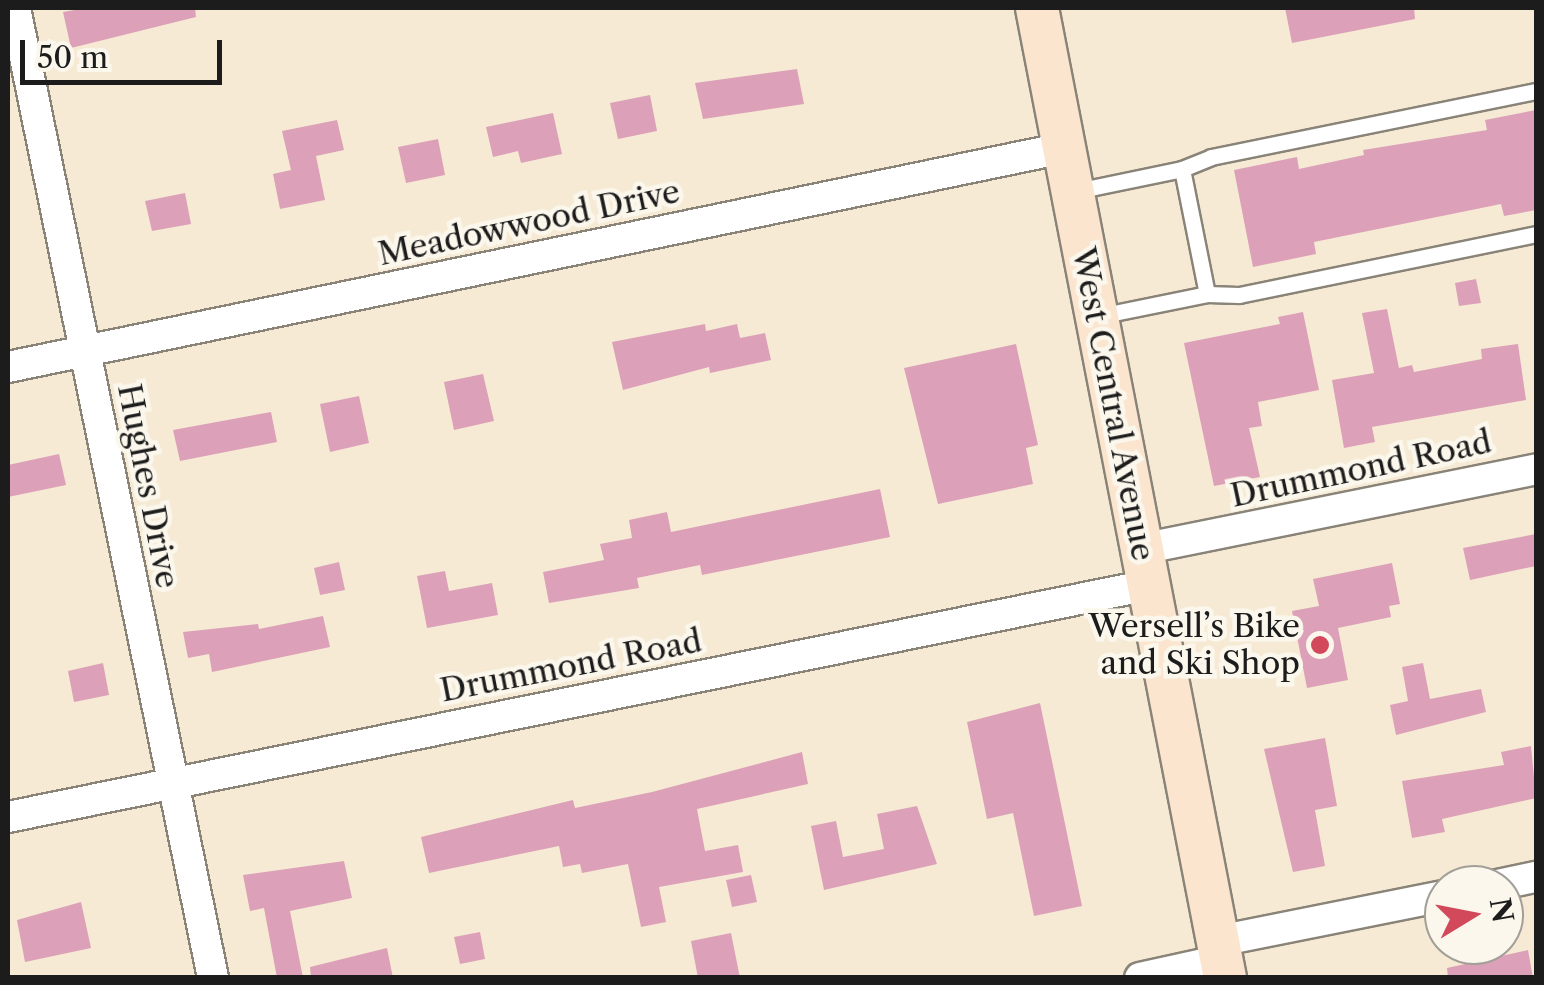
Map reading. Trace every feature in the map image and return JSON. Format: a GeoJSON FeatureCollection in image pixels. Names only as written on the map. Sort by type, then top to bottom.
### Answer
{"type":"FeatureCollection","features":[{"type":"Feature","properties":{"kind":"main road","name":"West Central Avenue"},"geometry":{"type":"LineString","coordinates":[[1036,8],[1222,960]]}},
{"type":"Feature","properties":{"kind":"street","name":"Hughes Drive"},"geometry":{"type":"LineString","coordinates":[[16,8],[213,978]]}},
{"type":"Feature","properties":{"kind":"street","name":"Meadowwood Drive"},"geometry":{"type":"LineString","coordinates":[[8,366],[1064,148]]}},
{"type":"Feature","properties":{"kind":"street","name":"Drummond Road"},"geometry":{"type":"LineString","coordinates":[[8,816],[173,783],[1144,567],[1536,469]]}},
{"type":"Feature","properties":{"kind":"street"},"geometry":{"type":"LineString","coordinates":[[1140,978],[1222,960],[1424,902]]}},
{"type":"Feature","properties":{"kind":"lane"},"geometry":{"type":"LineString","coordinates":[[1072,192],[1182,169],[1211,156],[1536,91]]}},
{"type":"Feature","properties":{"kind":"lane"},"geometry":{"type":"LineString","coordinates":[[1182,169],[1207,294]]}},
{"type":"Feature","properties":{"kind":"lane"},"geometry":{"type":"LineString","coordinates":[[1097,316],[1207,294],[1239,296],[1536,234]]}},
{"type":"Feature","properties":{"kind":"building"},"geometry":{"type":"Polygon","coordinates":[[[86,8],[195,8],[196,17],[71,48],[63,12],[86,8]]]}},
{"type":"Feature","properties":{"kind":"building"},"geometry":{"type":"Polygon","coordinates":[[[1285,8],[1414,8],[1415,19],[1292,43],[1285,8]]]}},
{"type":"Feature","properties":{"kind":"building"},"geometry":{"type":"Polygon","coordinates":[[[797,69],[804,104],[703,119],[695,83],[797,69]]]}},
{"type":"Feature","properties":{"kind":"building"},"geometry":{"type":"Polygon","coordinates":[[[650,95],[657,131],[618,139],[610,103],[650,95]]]}},
{"type":"Feature","properties":{"kind":"building"},"geometry":{"type":"Polygon","coordinates":[[[1536,110],[1536,210],[1504,216],[1501,204],[1314,242],[1316,254],[1253,267],[1234,170],[1297,157],[1299,169],[1364,155],[1363,150],[1487,130],[1485,120],[1536,110]]]}},
{"type":"Feature","properties":{"kind":"building"},"geometry":{"type":"Polygon","coordinates":[[[553,113],[562,154],[521,163],[518,151],[493,157],[486,127],[553,113]]]}},
{"type":"Feature","properties":{"kind":"building"},"geometry":{"type":"Polygon","coordinates":[[[337,120],[344,150],[316,156],[325,200],[280,209],[273,174],[291,170],[282,131],[337,120]]]}},
{"type":"Feature","properties":{"kind":"building"},"geometry":{"type":"Polygon","coordinates":[[[438,139],[445,175],[406,183],[398,147],[438,139]]]}},
{"type":"Feature","properties":{"kind":"building"},"geometry":{"type":"Polygon","coordinates":[[[185,193],[191,224],[152,231],[145,201],[185,193]]]}},
{"type":"Feature","properties":{"kind":"building"},"geometry":{"type":"Polygon","coordinates":[[[1476,279],[1481,303],[1459,306],[1455,283],[1476,279]]]}},
{"type":"Feature","properties":{"kind":"building"},"geometry":{"type":"Polygon","coordinates":[[[1387,309],[1399,368],[1412,365],[1414,372],[1482,359],[1481,349],[1518,344],[1526,400],[1372,427],[1375,442],[1344,448],[1332,380],[1374,373],[1362,313],[1387,309]]]}},
{"type":"Feature","properties":{"kind":"building"},"geometry":{"type":"Polygon","coordinates":[[[1303,312],[1319,390],[1258,402],[1262,426],[1249,428],[1260,477],[1214,486],[1184,343],[1280,324],[1278,317],[1303,312]]]}},
{"type":"Feature","properties":{"kind":"building"},"geometry":{"type":"Polygon","coordinates":[[[705,324],[706,331],[737,324],[740,338],[765,333],[771,360],[710,373],[709,367],[623,390],[612,342],[705,324]]]}},
{"type":"Feature","properties":{"kind":"building"},"geometry":{"type":"Polygon","coordinates":[[[1016,344],[1038,445],[1026,448],[1033,484],[938,504],[904,368],[1016,344]]]}},
{"type":"Feature","properties":{"kind":"building"},"geometry":{"type":"Polygon","coordinates":[[[483,374],[494,421],[454,430],[444,382],[483,374]]]}},
{"type":"Feature","properties":{"kind":"building"},"geometry":{"type":"Polygon","coordinates":[[[359,396],[369,443],[330,452],[320,404],[359,396]]]}},
{"type":"Feature","properties":{"kind":"building"},"geometry":{"type":"Polygon","coordinates":[[[271,412],[277,442],[180,461],[173,430],[271,412]]]}},
{"type":"Feature","properties":{"kind":"building"},"geometry":{"type":"Polygon","coordinates":[[[59,454],[66,485],[8,497],[8,465],[59,454]]]}},
{"type":"Feature","properties":{"kind":"building"},"geometry":{"type":"Polygon","coordinates":[[[880,489],[890,537],[702,575],[700,565],[637,578],[639,588],[549,603],[543,572],[604,560],[600,544],[632,538],[629,520],[667,512],[671,532],[880,489]]]}},
{"type":"Feature","properties":{"kind":"building"},"geometry":{"type":"Polygon","coordinates":[[[1536,534],[1536,566],[1470,580],[1463,548],[1536,534]]]}},
{"type":"Feature","properties":{"kind":"building"},"geometry":{"type":"Polygon","coordinates":[[[339,562],[345,590],[320,595],[314,568],[339,562]]]}},
{"type":"Feature","properties":{"kind":"building"},"geometry":{"type":"Polygon","coordinates":[[[1392,563],[1400,604],[1389,606],[1391,617],[1338,628],[1348,680],[1307,688],[1292,611],[1319,606],[1313,579],[1392,563]]]}},
{"type":"Feature","properties":{"kind":"building"},"geometry":{"type":"Polygon","coordinates":[[[445,571],[449,591],[492,583],[498,615],[427,628],[417,576],[445,571]]]}},
{"type":"Feature","properties":{"kind":"building"},"geometry":{"type":"Polygon","coordinates":[[[323,616],[330,647],[212,672],[209,654],[188,658],[183,632],[258,624],[259,629],[323,616]]]}},
{"type":"Feature","properties":{"kind":"building"},"geometry":{"type":"Polygon","coordinates":[[[103,663],[109,695],[74,702],[68,671],[103,663]]]}},
{"type":"Feature","properties":{"kind":"building"},"geometry":{"type":"Polygon","coordinates":[[[1423,663],[1430,699],[1481,689],[1486,712],[1396,735],[1390,705],[1408,701],[1402,667],[1423,663]]]}},
{"type":"Feature","properties":{"kind":"building"},"geometry":{"type":"Polygon","coordinates":[[[1040,703],[1082,906],[1034,916],[1013,813],[987,819],[967,722],[1040,703]]]}},
{"type":"Feature","properties":{"kind":"building"},"geometry":{"type":"Polygon","coordinates":[[[1325,738],[1337,806],[1315,810],[1325,866],[1293,872],[1264,749],[1325,738]]]}},
{"type":"Feature","properties":{"kind":"building"},"geometry":{"type":"Polygon","coordinates":[[[1531,746],[1536,798],[1442,819],[1445,832],[1412,838],[1402,781],[1504,765],[1501,752],[1531,746]]]}},
{"type":"Feature","properties":{"kind":"building"},"geometry":{"type":"Polygon","coordinates":[[[802,752],[808,784],[697,809],[705,851],[738,845],[743,872],[659,887],[666,922],[641,927],[628,864],[582,873],[580,864],[563,867],[559,846],[429,873],[421,837],[573,800],[575,808],[652,792],[802,752]]]}},
{"type":"Feature","properties":{"kind":"building"},"geometry":{"type":"Polygon","coordinates":[[[917,806],[937,864],[824,890],[811,826],[836,821],[843,857],[884,849],[877,814],[917,806]]]}},
{"type":"Feature","properties":{"kind":"building"},"geometry":{"type":"Polygon","coordinates":[[[344,861],[352,898],[290,911],[303,978],[277,978],[264,908],[250,911],[243,875],[344,861]]]}},
{"type":"Feature","properties":{"kind":"building"},"geometry":{"type":"Polygon","coordinates":[[[751,875],[757,902],[732,907],[726,880],[751,875]]]}},
{"type":"Feature","properties":{"kind":"building"},"geometry":{"type":"Polygon","coordinates":[[[81,902],[91,948],[25,962],[17,920],[81,902]]]}},
{"type":"Feature","properties":{"kind":"building"},"geometry":{"type":"Polygon","coordinates":[[[480,932],[485,959],[460,964],[454,937],[480,932]]]}},
{"type":"Feature","properties":{"kind":"building"},"geometry":{"type":"Polygon","coordinates":[[[731,933],[740,978],[698,978],[691,941],[731,933]]]}},
{"type":"Feature","properties":{"kind":"building"},"geometry":{"type":"Polygon","coordinates":[[[387,948],[393,978],[311,978],[310,967],[387,948]]]}},
{"type":"Feature","properties":{"kind":"building"},"geometry":{"type":"Polygon","coordinates":[[[1528,950],[1533,978],[1448,978],[1447,968],[1460,965],[1524,965],[1524,951],[1528,950]]]}},
{"type":"Feature","properties":{"kind":"place","name":"Wersell’s Bike and Ski Shop"},"geometry":{"type":"Point","coordinates":[1320,645]}}]}
